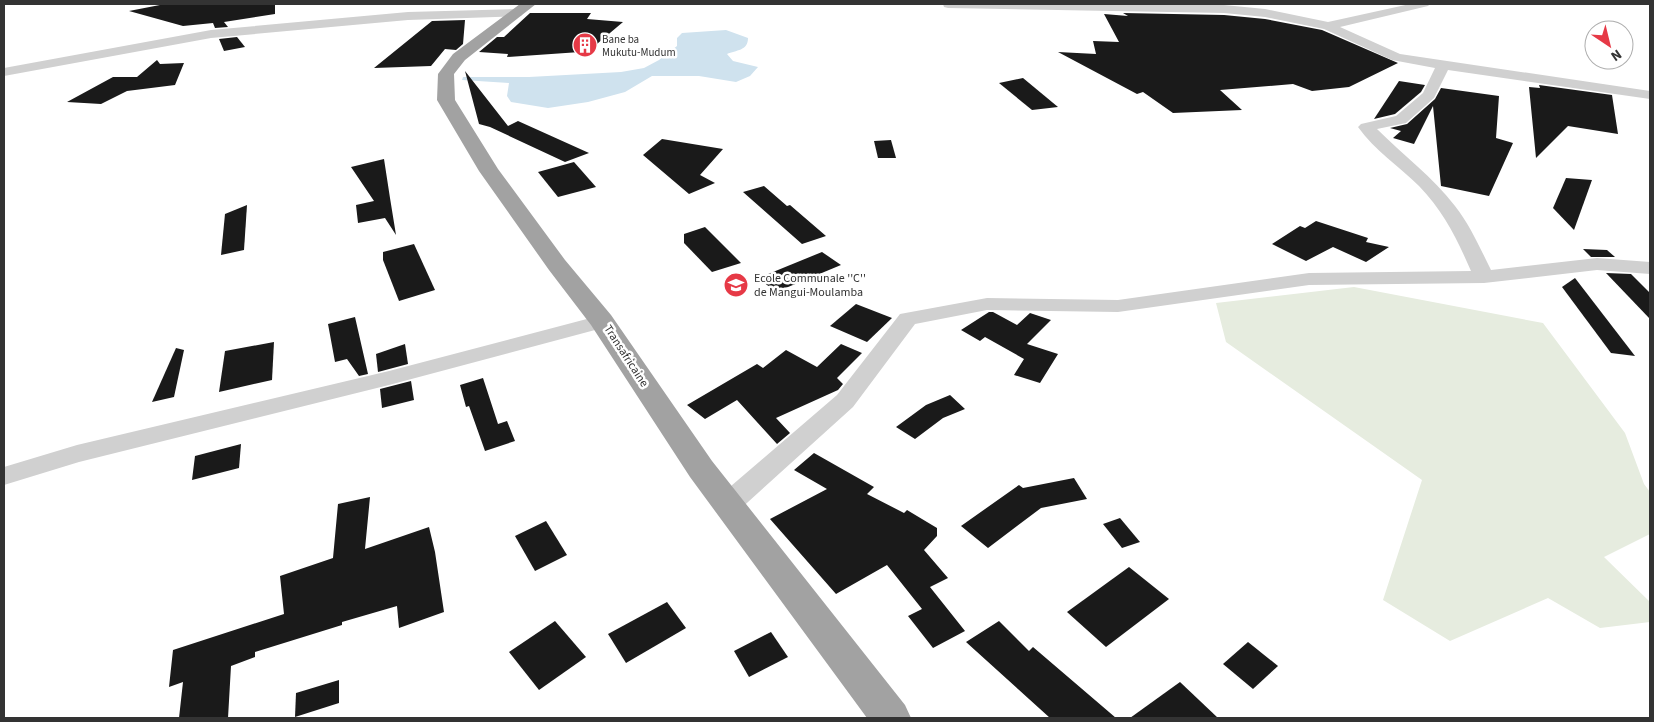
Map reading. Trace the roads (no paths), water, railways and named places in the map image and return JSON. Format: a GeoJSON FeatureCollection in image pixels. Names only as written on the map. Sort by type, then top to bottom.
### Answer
{"type":"FeatureCollection","features":[{"type":"Feature","properties":{"kind":"highway","name":"Transafricaine"},"geometry":{"type":"LineString","coordinates":[[523,8],[459,57],[446,74],[446,100],[489,171],[557,265],[602,320],[701,469],[891,718]]}},
{"type":"Feature","properties":{"kind":"street"},"geometry":{"type":"LineString","coordinates":[[1328,26],[1424,4]]}},
{"type":"Feature","properties":{"kind":"street"},"geometry":{"type":"LineString","coordinates":[[948,5],[1224,9],[1265,13],[1328,26],[1398,57],[1650,96]]}},
{"type":"Feature","properties":{"kind":"street"},"geometry":{"type":"LineString","coordinates":[[4,72],[211,34],[335,21],[523,8]]}},
{"type":"Feature","properties":{"kind":"street"},"geometry":{"type":"LineString","coordinates":[[1443,65],[1429,95],[1401,120],[1366,127],[1390,152],[1421,179],[1456,221],[1484,277]]}},
{"type":"Feature","properties":{"kind":"street"},"geometry":{"type":"LineString","coordinates":[[727,505],[845,401],[908,319],[987,304],[1118,306],[1309,279],[1484,277],[1597,264],[1650,268]]}},
{"type":"Feature","properties":{"kind":"street"},"geometry":{"type":"LineString","coordinates":[[4,476],[77,454],[389,378],[602,320]]}},
{"type":"Feature","properties":{"kind":"water"},"geometry":{"type":"Polygon","coordinates":[[[726,30],[748,38],[744,48],[727,54],[733,61],[758,67],[750,76],[736,82],[699,76],[652,76],[625,92],[588,102],[548,108],[511,102],[507,96],[509,83],[462,80],[463,77],[529,77],[621,72],[644,68],[659,60],[677,46],[677,38],[682,33],[726,30]]]}},
{"type":"Feature","properties":{"kind":"place","name":"Bane ba Mukutu-Mudum"},"geometry":{"type":"Point","coordinates":[585,45]}},
{"type":"Feature","properties":{"kind":"place","name":"Ecole Communale ''C'' de Mangui-Moulamba"},"geometry":{"type":"Point","coordinates":[736,285]}}]}
